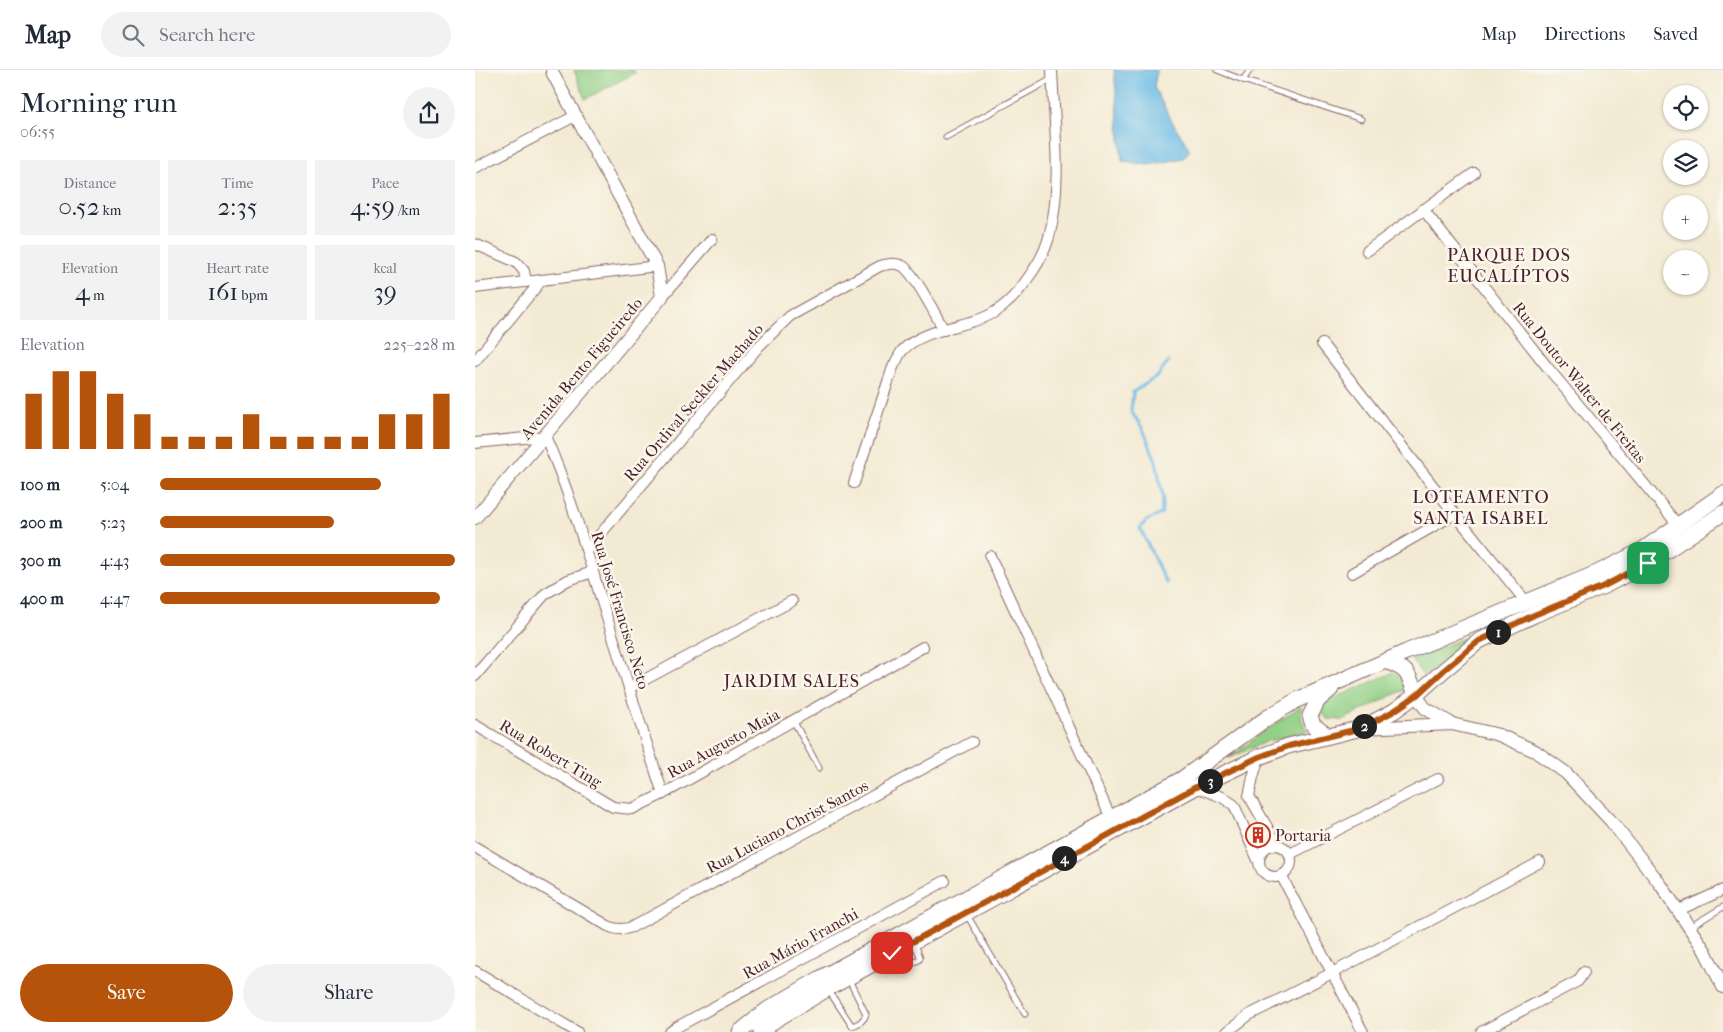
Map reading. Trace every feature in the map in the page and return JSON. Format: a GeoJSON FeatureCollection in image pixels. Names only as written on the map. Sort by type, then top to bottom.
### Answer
{"type":"FeatureCollection","features":[{"type":"Feature","properties":{"kind":"main road"},"geometry":{"type":"LineString","coordinates":[[740,1032],[767,1010],[821,978],[1182,780],[1267,718],[1297,700],[1597,574],[1641,551],[1723,494]]}},
{"type":"Feature","properties":{"kind":"main road"},"geometry":{"type":"LineString","coordinates":[[761,1032],[775,1020],[848,977],[1196,787],[1259,757],[1289,746],[1362,728],[1394,711],[1417,695],[1479,641],[1534,615],[1604,586],[1648,563],[1723,513]]}},
{"type":"Feature","properties":{"kind":"main road"},"geometry":{"type":"LineString","coordinates":[[1386,661],[1401,667],[1409,674],[1417,695]]}},
{"type":"Feature","properties":{"kind":"main road"},"geometry":{"type":"LineString","coordinates":[[1328,736],[1313,725],[1310,716],[1318,700],[1335,684]]}},
{"type":"Feature","properties":{"kind":"street"},"geometry":{"type":"LineString","coordinates":[[552,70],[657,266],[662,297]]}},
{"type":"Feature","properties":{"kind":"street"},"geometry":{"type":"LineString","coordinates":[[854,483],[893,367],[903,350],[918,340],[984,318],[1006,305],[1023,286],[1037,265],[1049,238],[1055,204],[1056,149],[1052,74]]}},
{"type":"Feature","properties":{"kind":"street"},"geometry":{"type":"LineString","coordinates":[[475,168],[575,116]]}},
{"type":"Feature","properties":{"kind":"street"},"geometry":{"type":"LineString","coordinates":[[1367,251],[1474,173]]}},
{"type":"Feature","properties":{"kind":"street","name":"Rua Doutor Walter de Freitas"},"geometry":{"type":"LineString","coordinates":[[1423,209],[1548,368],[1679,526]]}},
{"type":"Feature","properties":{"kind":"street","name":"Avenida Bento Figueiredo"},"geometry":{"type":"LineString","coordinates":[[475,518],[713,239]]}},
{"type":"Feature","properties":{"kind":"street"},"geometry":{"type":"LineString","coordinates":[[475,244],[516,262],[524,271],[526,282]]}},
{"type":"Feature","properties":{"kind":"street","name":"Rua Ordival Seckler Machado"},"geometry":{"type":"LineString","coordinates":[[587,550],[759,346],[790,316],[880,266],[893,263],[903,266],[912,276],[944,330]]}},
{"type":"Feature","properties":{"kind":"street"},"geometry":{"type":"LineString","coordinates":[[475,288],[657,266]]}},
{"type":"Feature","properties":{"kind":"street"},"geometry":{"type":"LineString","coordinates":[[475,361],[541,281]]}},
{"type":"Feature","properties":{"kind":"street"},"geometry":{"type":"LineString","coordinates":[[1321,344],[1527,603]]}},
{"type":"Feature","properties":{"kind":"street"},"geometry":{"type":"LineString","coordinates":[[475,443],[545,436]]}},
{"type":"Feature","properties":{"kind":"street","name":"Rua José Francisco Neto"},"geometry":{"type":"LineString","coordinates":[[545,436],[559,467],[587,550],[663,794]]}},
{"type":"Feature","properties":{"kind":"street"},"geometry":{"type":"LineString","coordinates":[[1352,573],[1455,514]]}},
{"type":"Feature","properties":{"kind":"street"},"geometry":{"type":"LineString","coordinates":[[990,556],[1111,818]]}},
{"type":"Feature","properties":{"kind":"street"},"geometry":{"type":"LineString","coordinates":[[475,676],[545,594],[568,580],[593,572]]}},
{"type":"Feature","properties":{"kind":"street"},"geometry":{"type":"LineString","coordinates":[[629,688],[792,600]]}},
{"type":"Feature","properties":{"kind":"street","name":"Rua Augusto Maia"},"geometry":{"type":"LineString","coordinates":[[613,807],[632,809],[663,794],[923,647]]}},
{"type":"Feature","properties":{"kind":"street"},"geometry":{"type":"LineString","coordinates":[[1417,695],[1425,708],[1452,724]]}},
{"type":"Feature","properties":{"kind":"street"},"geometry":{"type":"LineString","coordinates":[[1362,728],[1452,724],[1499,735],[1535,751],[1566,773],[1611,821],[1661,884],[1705,951],[1723,988]]}},
{"type":"Feature","properties":{"kind":"street","name":"Rua Robert Ting"},"geometry":{"type":"LineString","coordinates":[[475,725],[613,807]]}},
{"type":"Feature","properties":{"kind":"street","name":"Rua Luciano Christ Santos"},"geometry":{"type":"LineString","coordinates":[[475,847],[614,929],[624,929],[632,927],[972,742]]}},
{"type":"Feature","properties":{"kind":"street"},"geometry":{"type":"LineString","coordinates":[[1196,787],[1222,797],[1234,805],[1261,870],[1265,874],[1276,877],[1281,875],[1290,866],[1290,854],[1286,849],[1277,844],[1249,796],[1259,757]]}},
{"type":"Feature","properties":{"kind":"street"},"geometry":{"type":"LineString","coordinates":[[1290,854],[1438,779]]}},
{"type":"Feature","properties":{"kind":"street"},"geometry":{"type":"LineString","coordinates":[[1234,805],[1249,796]]}},
{"type":"Feature","properties":{"kind":"street"},"geometry":{"type":"LineString","coordinates":[[1258,860],[1262,850],[1277,844]]}},
{"type":"Feature","properties":{"kind":"street"},"geometry":{"type":"LineString","coordinates":[[1227,1032],[1249,1015],[1540,862]]}},
{"type":"Feature","properties":{"kind":"street"},"geometry":{"type":"LineString","coordinates":[[1281,875],[1363,1032]]}},
{"type":"Feature","properties":{"kind":"street","name":"Rua Mário Franchi"},"geometry":{"type":"LineString","coordinates":[[671,1032],[945,881]]}},
{"type":"Feature","properties":{"kind":"street"},"geometry":{"type":"LineString","coordinates":[[1679,910],[1723,890]]}},
{"type":"Feature","properties":{"kind":"street"},"geometry":{"type":"LineString","coordinates":[[475,971],[577,1032]]}},
{"type":"Feature","properties":{"kind":"street"},"geometry":{"type":"LineString","coordinates":[[1481,1032],[1578,981],[1584,972]]}},
{"type":"Feature","properties":{"kind":"lane"},"geometry":{"type":"LineString","coordinates":[[1217,70],[1361,119]]}},
{"type":"Feature","properties":{"kind":"lane"},"geometry":{"type":"LineString","coordinates":[[1243,80],[1250,70]]}},
{"type":"Feature","properties":{"kind":"lane"},"geometry":{"type":"LineString","coordinates":[[946,137],[1052,74]]}},
{"type":"Feature","properties":{"kind":"lane"},"geometry":{"type":"LineString","coordinates":[[793,720],[819,768]]}},
{"type":"Feature","properties":{"kind":"lane"},"geometry":{"type":"LineString","coordinates":[[1689,927],[1723,907]]}},
{"type":"Feature","properties":{"kind":"lane"},"geometry":{"type":"LineString","coordinates":[[965,912],[1025,1014]]}},
{"type":"Feature","properties":{"kind":"lane"},"geometry":{"type":"LineString","coordinates":[[827,989],[852,1026],[857,1024],[867,1014],[848,977]]}},
{"type":"Feature","properties":{"kind":"green space"},"geometry":{"type":"Polygon","coordinates":[[[574,70],[634,70],[635,73],[585,99],[574,70]]]}},
{"type":"Feature","properties":{"kind":"green space"},"geometry":{"type":"Polygon","coordinates":[[[1475,634],[1424,677],[1411,659],[1475,634]]]}},
{"type":"Feature","properties":{"kind":"green space"},"geometry":{"type":"Polygon","coordinates":[[[1394,672],[1403,681],[1404,690],[1342,720],[1328,719],[1321,713],[1322,705],[1330,700],[1394,672]]]}},
{"type":"Feature","properties":{"kind":"green space"},"geometry":{"type":"Polygon","coordinates":[[[1301,706],[1301,718],[1307,731],[1268,741],[1229,758],[1263,732],[1301,706]]]}},
{"type":"Feature","properties":{"kind":"water"},"geometry":{"type":"Polygon","coordinates":[[[1114,70],[1157,70],[1154,87],[1190,150],[1183,158],[1149,165],[1122,161],[1114,70]]]}},
{"type":"Feature","properties":{"kind":"waterway"},"geometry":{"type":"LineString","coordinates":[[1166,583],[1140,528],[1146,521],[1161,514],[1163,498],[1156,461],[1143,429],[1131,411],[1133,392],[1158,376],[1168,362]]}},
{"type":"Feature","properties":{"kind":"place","name":"Portaria"},"geometry":{"type":"Point","coordinates":[1258,835]}},
{"type":"Feature","properties":{"kind":"district","name":"PARQUE DOS EUCALÍPTOS"},"geometry":{"type":"Point","coordinates":[1509,265]}},
{"type":"Feature","properties":{"kind":"district","name":"LOTEAMENTO SANTA ISABEL"},"geometry":{"type":"Point","coordinates":[1481,507]}},
{"type":"Feature","properties":{"kind":"district","name":"JARDIM SALES"},"geometry":{"type":"Point","coordinates":[792,681]}},
{"type":"Feature","properties":{"kind":"route"},"geometry":{"type":"LineString","coordinates":[[892,953],[1196,787],[1259,757],[1289,746],[1362,728],[1394,711],[1417,695],[1479,641],[1534,615],[1604,586],[1648,563]]}}]}
